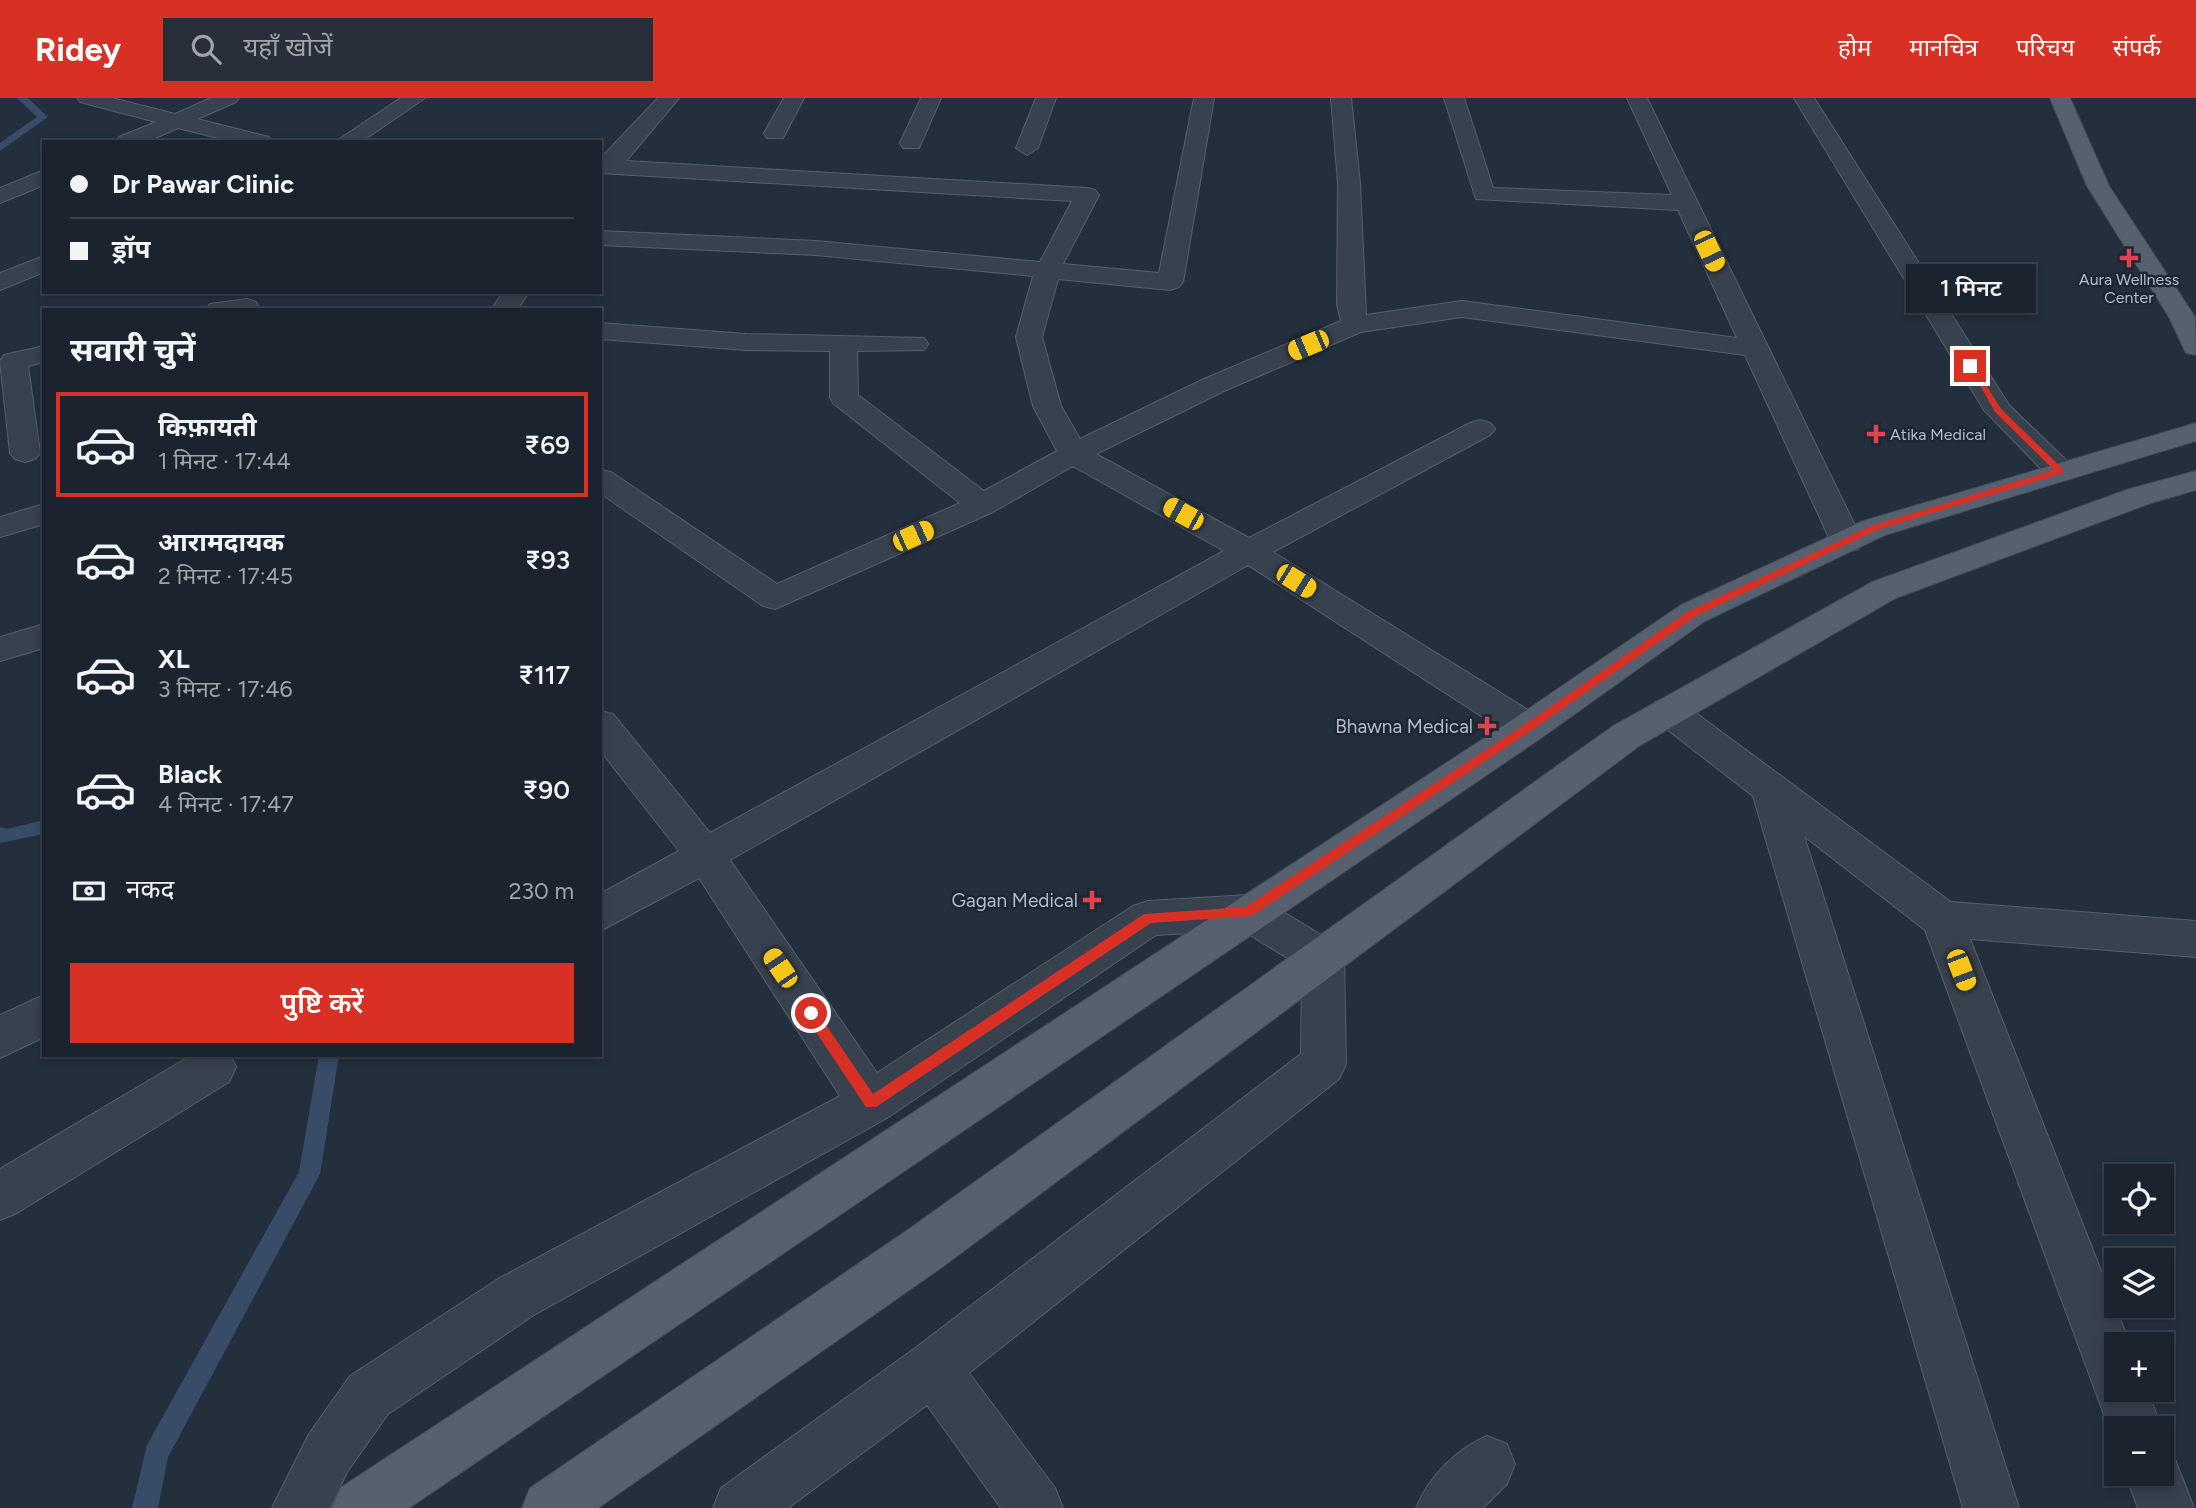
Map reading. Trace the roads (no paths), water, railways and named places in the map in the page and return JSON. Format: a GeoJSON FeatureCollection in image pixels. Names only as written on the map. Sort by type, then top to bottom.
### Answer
{"type":"FeatureCollection","features":[{"type":"Feature","properties":{"kind":"main road"},"geometry":{"type":"LineString","coordinates":[[2060,98],[2098,186],[2182,317],[2196,347]]}},
{"type":"Feature","properties":{"kind":"main road"},"geometry":{"type":"LineString","coordinates":[[360,1508],[1248,912],[1528,728],[1693,613],[1874,528],[2196,432]]}},
{"type":"Feature","properties":{"kind":"main road"},"geometry":{"type":"LineString","coordinates":[[550,1508],[722,1386],[928,1247],[1626,736],[1884,590],[2140,495],[2196,480]]}},
{"type":"Feature","properties":{"kind":"street"},"geometry":{"type":"LineString","coordinates":[[87,98],[253,140]]}},
{"type":"Feature","properties":{"kind":"street"},"geometry":{"type":"LineString","coordinates":[[132,140],[229,98]]}},
{"type":"Feature","properties":{"kind":"street"},"geometry":{"type":"LineString","coordinates":[[349,140],[415,98]]}},
{"type":"Feature","properties":{"kind":"street"},"geometry":{"type":"LineString","coordinates":[[605,166],[669,98]]}},
{"type":"Feature","properties":{"kind":"street"},"geometry":{"type":"LineString","coordinates":[[775,133],[794,98]]}},
{"type":"Feature","properties":{"kind":"street"},"geometry":{"type":"LineString","coordinates":[[911,143],[931,98]]}},
{"type":"Feature","properties":{"kind":"street"},"geometry":{"type":"LineString","coordinates":[[1027,148],[1046,98]]}},
{"type":"Feature","properties":{"kind":"street"},"geometry":{"type":"LineString","coordinates":[[602,238],[816,248],[1170,282],[1204,98]]}},
{"type":"Feature","properties":{"kind":"street"},"geometry":{"type":"LineString","coordinates":[[1340,98],[1349,183],[1350,304],[1355,324]]}},
{"type":"Feature","properties":{"kind":"street"},"geometry":{"type":"LineString","coordinates":[[1454,98],[1484,194],[1687,203]]}},
{"type":"Feature","properties":{"kind":"street"},"geometry":{"type":"LineString","coordinates":[[1637,98],[1847,542]]}},
{"type":"Feature","properties":{"kind":"street"},"geometry":{"type":"LineString","coordinates":[[1804,98],[1998,410],[2060,471]]}},
{"type":"Feature","properties":{"kind":"street"},"geometry":{"type":"LineString","coordinates":[[605,166],[1087,195],[1047,272],[1030,337],[1047,406],[1073,454],[1250,551],[1528,728]]}},
{"type":"Feature","properties":{"kind":"street"},"geometry":{"type":"LineString","coordinates":[[0,196],[42,178]]}},
{"type":"Feature","properties":{"kind":"street"},"geometry":{"type":"LineString","coordinates":[[0,282],[42,264]]}},
{"type":"Feature","properties":{"kind":"street"},"geometry":{"type":"LineString","coordinates":[[602,480],[775,598],[982,505],[1073,454],[1214,386],[1355,324],[1462,309],[1753,348]]}},
{"type":"Feature","properties":{"kind":"street"},"geometry":{"type":"LineString","coordinates":[[602,331],[746,342],[915,344]]}},
{"type":"Feature","properties":{"kind":"street"},"geometry":{"type":"LineString","coordinates":[[843,344],[844,398],[982,505]]}},
{"type":"Feature","properties":{"kind":"street"},"geometry":{"type":"LineString","coordinates":[[25,453],[14,361],[42,354]]}},
{"type":"Feature","properties":{"kind":"street"},"geometry":{"type":"LineString","coordinates":[[602,913],[1250,551],[1480,429]]}},
{"type":"Feature","properties":{"kind":"street"},"geometry":{"type":"LineString","coordinates":[[0,527],[42,515]]}},
{"type":"Feature","properties":{"kind":"street"},"geometry":{"type":"LineString","coordinates":[[0,649],[42,637]]}},
{"type":"Feature","properties":{"kind":"street"},"geometry":{"type":"LineString","coordinates":[[1668,711],[1942,919],[2104,1344]]}},
{"type":"Feature","properties":{"kind":"street"},"geometry":{"type":"LineString","coordinates":[[602,726],[705,855],[871,1103]]}},
{"type":"Feature","properties":{"kind":"street"},"geometry":{"type":"LineString","coordinates":[[1770,789],[1991,1508]]}},
{"type":"Feature","properties":{"kind":"street"},"geometry":{"type":"LineString","coordinates":[[300,1508],[328,1453],[369,1395],[516,1297],[871,1103],[1148,918],[1248,912],[1324,958],[1323,1064],[933,1368],[741,1508]]}},
{"type":"Feature","properties":{"kind":"street"},"geometry":{"type":"LineString","coordinates":[[1942,919],[2196,939]]}},
{"type":"Feature","properties":{"kind":"street"},"geometry":{"type":"LineString","coordinates":[[0,1038],[42,1015]]}},
{"type":"Feature","properties":{"kind":"street"},"geometry":{"type":"LineString","coordinates":[[0,1196],[213,1067]]}},
{"type":"Feature","properties":{"kind":"street"},"geometry":{"type":"LineString","coordinates":[[933,1368],[1035,1508]]}},
{"type":"Feature","properties":{"kind":"street"},"geometry":{"type":"LineString","coordinates":[[1444,1508],[1487,1464]]}},
{"type":"Feature","properties":{"kind":"street"},"geometry":{"type":"LineString","coordinates":[[2158,1486],[2166,1508]]}},
{"type":"Feature","properties":{"kind":"waterway"},"geometry":{"type":"LineString","coordinates":[[0,148],[43,117],[22,98]]}},
{"type":"Feature","properties":{"kind":"waterway"},"geometry":{"type":"LineString","coordinates":[[0,834],[4,837],[42,828]]}},
{"type":"Feature","properties":{"kind":"waterway"},"geometry":{"type":"LineString","coordinates":[[145,1508],[156,1454],[309,1174],[329,1057]]}},
{"type":"Feature","properties":{"kind":"place","name":"Aura Wellness Center"},"geometry":{"type":"Point","coordinates":[2129,258]}},
{"type":"Feature","properties":{"kind":"place","name":"Atika Medical"},"geometry":{"type":"Point","coordinates":[1876,434]}},
{"type":"Feature","properties":{"kind":"place","name":"Bhawna Medical"},"geometry":{"type":"Point","coordinates":[1487,726]}},
{"type":"Feature","properties":{"kind":"place","name":"Gagan Medical"},"geometry":{"type":"Point","coordinates":[1092,900]}}]}
